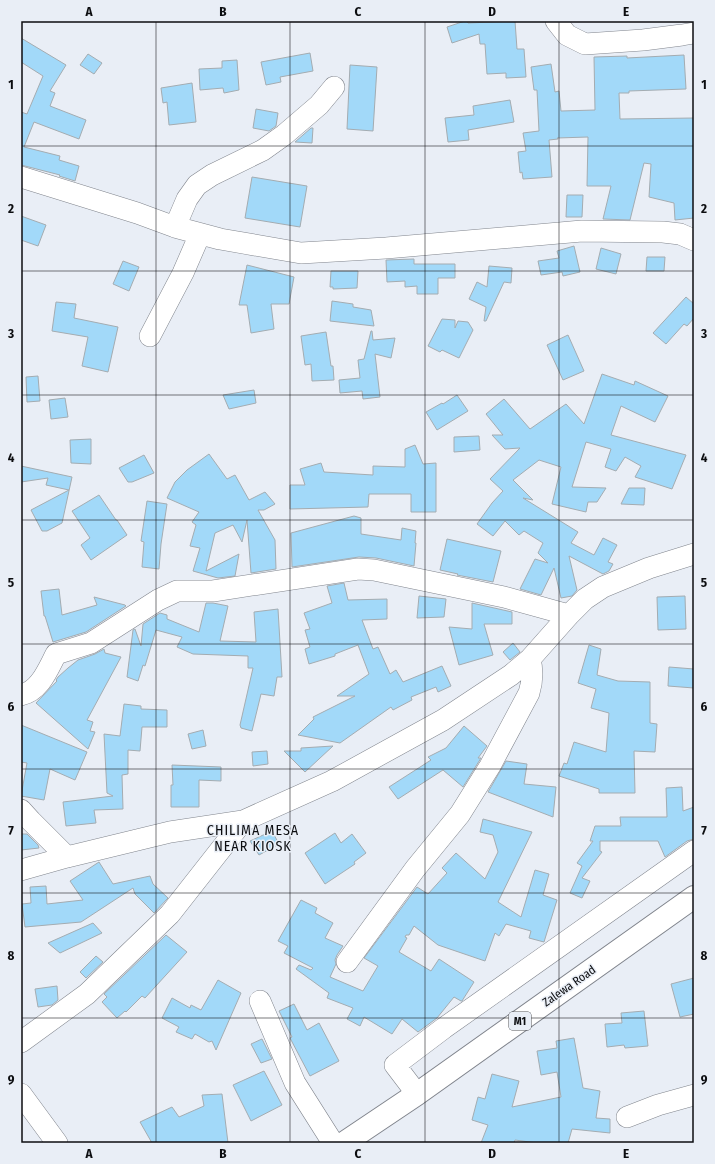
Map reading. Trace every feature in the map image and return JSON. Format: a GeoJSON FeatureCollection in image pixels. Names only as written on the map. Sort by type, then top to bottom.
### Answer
{"type":"FeatureCollection","features":[{"type":"Feature","properties":{"kind":"highway","name":"Zalewa Road"},"geometry":{"type":"LineString","coordinates":[[344,1143],[417,1094],[694,897]]}},
{"type":"Feature","properties":{"kind":"street"},"geometry":{"type":"LineString","coordinates":[[556,21],[567,35],[585,44],[643,40],[694,32]]}},
{"type":"Feature","properties":{"kind":"street"},"geometry":{"type":"LineString","coordinates":[[175,227],[187,199],[197,185],[212,175],[263,150],[284,135],[319,105],[334,87]]}},
{"type":"Feature","properties":{"kind":"street"},"geometry":{"type":"LineString","coordinates":[[21,177],[220,240],[302,253],[386,248],[582,230],[663,232],[680,234],[694,240]]}},
{"type":"Feature","properties":{"kind":"street"},"geometry":{"type":"LineString","coordinates":[[150,336],[183,273],[200,234]]}},
{"type":"Feature","properties":{"kind":"street"},"geometry":{"type":"LineString","coordinates":[[21,870],[170,832],[243,821],[332,781],[443,720],[511,675],[530,659],[585,599],[603,588],[649,568],[694,554]]}},
{"type":"Feature","properties":{"kind":"street"},"geometry":{"type":"LineString","coordinates":[[21,694],[32,691],[36,687],[56,654],[91,643],[158,600],[177,591],[213,591],[358,569],[374,570],[504,597],[569,615]]}},
{"type":"Feature","properties":{"kind":"street"},"geometry":{"type":"LineString","coordinates":[[347,962],[414,869],[460,814],[490,766],[529,693],[533,673],[530,659]]}},
{"type":"Feature","properties":{"kind":"street"},"geometry":{"type":"LineString","coordinates":[[21,810],[68,857]]}},
{"type":"Feature","properties":{"kind":"street"},"geometry":{"type":"LineString","coordinates":[[21,1042],[87,994],[170,914],[243,821]]}},
{"type":"Feature","properties":{"kind":"street"},"geometry":{"type":"LineString","coordinates":[[417,1094],[395,1065],[444,1028],[694,850]]}},
{"type":"Feature","properties":{"kind":"street"},"geometry":{"type":"LineString","coordinates":[[260,1001],[295,1083],[333,1143]]}},
{"type":"Feature","properties":{"kind":"street"},"geometry":{"type":"LineString","coordinates":[[21,1094],[56,1143]]}},
{"type":"Feature","properties":{"kind":"street"},"geometry":{"type":"LineString","coordinates":[[627,1117],[658,1105],[694,1095]]}},
{"type":"Feature","properties":{"kind":"building"},"geometry":{"type":"Polygon","coordinates":[[[465,21],[468,23],[515,21],[517,49],[524,49],[526,77],[506,78],[506,73],[487,74],[485,44],[480,44],[479,34],[452,43],[447,27],[465,21]]]}},
{"type":"Feature","properties":{"kind":"building"},"geometry":{"type":"Polygon","coordinates":[[[21,38],[66,65],[50,91],[55,93],[50,106],[86,120],[79,139],[34,122],[24,147],[60,156],[59,160],[79,166],[75,181],[59,176],[60,175],[21,165],[21,112],[27,114],[43,76],[21,62],[21,38]]]}},
{"type":"Feature","properties":{"kind":"building"},"geometry":{"type":"Polygon","coordinates":[[[310,53],[313,71],[280,77],[281,82],[266,85],[261,62],[310,53]]]}},
{"type":"Feature","properties":{"kind":"building"},"geometry":{"type":"Polygon","coordinates":[[[88,54],[102,63],[94,74],[80,65],[88,54]]]}},
{"type":"Feature","properties":{"kind":"building"},"geometry":{"type":"Polygon","coordinates":[[[684,55],[686,89],[629,91],[629,93],[619,93],[620,119],[694,118],[694,218],[675,220],[674,203],[649,197],[651,164],[644,163],[630,220],[603,219],[611,186],[587,186],[588,137],[557,138],[558,139],[549,140],[552,177],[523,179],[522,172],[520,173],[518,152],[526,151],[523,133],[539,131],[537,90],[534,90],[531,67],[551,64],[555,92],[559,91],[561,111],[595,110],[594,57],[627,56],[627,58],[684,55]]]}},
{"type":"Feature","properties":{"kind":"building"},"geometry":{"type":"Polygon","coordinates":[[[237,60],[239,90],[224,93],[223,88],[200,90],[199,69],[222,68],[222,61],[237,60]]]}},
{"type":"Feature","properties":{"kind":"building"},"geometry":{"type":"Polygon","coordinates":[[[350,65],[377,67],[373,131],[347,129],[350,65]]]}},
{"type":"Feature","properties":{"kind":"building"},"geometry":{"type":"Polygon","coordinates":[[[192,83],[196,122],[169,125],[167,102],[163,103],[161,88],[192,83]]]}},
{"type":"Feature","properties":{"kind":"building"},"geometry":{"type":"Polygon","coordinates":[[[510,100],[514,122],[468,130],[469,140],[448,142],[445,118],[474,115],[473,106],[510,100]]]}},
{"type":"Feature","properties":{"kind":"building"},"geometry":{"type":"Polygon","coordinates":[[[256,109],[278,113],[276,126],[269,131],[253,128],[256,109]]]}},
{"type":"Feature","properties":{"kind":"building"},"geometry":{"type":"Polygon","coordinates":[[[311,128],[313,128],[312,143],[295,142],[311,128]]]}},
{"type":"Feature","properties":{"kind":"building"},"geometry":{"type":"Polygon","coordinates":[[[252,177],[307,186],[300,227],[245,218],[252,177]]]}},
{"type":"Feature","properties":{"kind":"building"},"geometry":{"type":"Polygon","coordinates":[[[567,195],[583,195],[582,217],[566,217],[567,195]]]}},
{"type":"Feature","properties":{"kind":"building"},"geometry":{"type":"Polygon","coordinates":[[[21,216],[46,225],[38,246],[21,240],[21,216]]]}},
{"type":"Feature","properties":{"kind":"building"},"geometry":{"type":"Polygon","coordinates":[[[574,246],[580,272],[563,276],[562,272],[541,275],[538,261],[559,258],[557,251],[574,246]]]}},
{"type":"Feature","properties":{"kind":"building"},"geometry":{"type":"Polygon","coordinates":[[[601,248],[621,254],[616,274],[596,269],[601,248]]]}},
{"type":"Feature","properties":{"kind":"building"},"geometry":{"type":"Polygon","coordinates":[[[647,257],[665,257],[664,271],[646,271],[647,257]]]}},
{"type":"Feature","properties":{"kind":"building"},"geometry":{"type":"Polygon","coordinates":[[[414,259],[414,264],[455,264],[455,278],[438,278],[438,294],[417,294],[417,286],[405,287],[405,281],[387,282],[386,260],[414,259]]]}},
{"type":"Feature","properties":{"kind":"building"},"geometry":{"type":"Polygon","coordinates":[[[123,261],[139,267],[129,291],[113,284],[123,261]]]}},
{"type":"Feature","properties":{"kind":"building"},"geometry":{"type":"Polygon","coordinates":[[[247,265],[294,277],[289,304],[271,304],[274,329],[251,333],[247,305],[239,305],[247,265]]]}},
{"type":"Feature","properties":{"kind":"building"},"geometry":{"type":"Polygon","coordinates":[[[489,266],[512,268],[511,283],[504,282],[486,321],[484,321],[486,307],[469,299],[477,282],[487,287],[489,266]]]}},
{"type":"Feature","properties":{"kind":"building"},"geometry":{"type":"Polygon","coordinates":[[[331,271],[358,271],[357,288],[333,289],[333,287],[330,287],[331,271]]]}},
{"type":"Feature","properties":{"kind":"building"},"geometry":{"type":"Polygon","coordinates":[[[686,297],[694,304],[694,318],[687,326],[684,324],[666,344],[653,333],[686,297]]]}},
{"type":"Feature","properties":{"kind":"building"},"geometry":{"type":"Polygon","coordinates":[[[332,301],[353,304],[353,307],[371,310],[374,326],[330,321],[332,301]]]}},
{"type":"Feature","properties":{"kind":"building"},"geometry":{"type":"Polygon","coordinates":[[[56,302],[76,304],[74,318],[118,327],[108,372],[82,366],[88,337],[52,331],[56,302]]]}},
{"type":"Feature","properties":{"kind":"building"},"geometry":{"type":"Polygon","coordinates":[[[442,319],[455,320],[455,328],[458,321],[468,322],[473,330],[459,358],[442,350],[440,352],[428,346],[442,319]]]}},
{"type":"Feature","properties":{"kind":"building"},"geometry":{"type":"Polygon","coordinates":[[[371,331],[373,340],[395,338],[391,358],[375,354],[380,397],[363,399],[362,391],[340,393],[339,380],[360,378],[358,360],[364,359],[371,331]]]}},
{"type":"Feature","properties":{"kind":"building"},"geometry":{"type":"Polygon","coordinates":[[[326,332],[331,366],[333,366],[334,380],[312,381],[311,364],[305,365],[301,336],[326,332]]]}},
{"type":"Feature","properties":{"kind":"building"},"geometry":{"type":"Polygon","coordinates":[[[568,335],[584,371],[563,380],[547,345],[568,335]]]}},
{"type":"Feature","properties":{"kind":"building"},"geometry":{"type":"Polygon","coordinates":[[[602,374],[634,385],[635,381],[668,396],[655,422],[621,406],[611,435],[686,455],[672,489],[635,477],[641,466],[625,457],[616,471],[605,467],[611,449],[586,442],[572,487],[606,488],[597,502],[588,502],[586,512],[552,504],[561,467],[539,460],[513,480],[533,500],[523,498],[578,532],[571,543],[594,555],[603,538],[617,545],[608,562],[613,564],[609,571],[603,574],[569,556],[577,590],[572,596],[561,598],[554,568],[541,595],[520,589],[535,559],[548,563],[538,553],[543,543],[524,531],[519,535],[505,521],[493,536],[477,524],[492,503],[503,491],[490,479],[520,448],[505,449],[492,435],[503,435],[486,414],[504,399],[530,429],[566,404],[584,424],[602,374]]]}},
{"type":"Feature","properties":{"kind":"building"},"geometry":{"type":"Polygon","coordinates":[[[38,376],[40,401],[27,402],[26,377],[38,376]]]}},
{"type":"Feature","properties":{"kind":"building"},"geometry":{"type":"Polygon","coordinates":[[[254,390],[256,403],[229,409],[223,395],[254,390]]]}},
{"type":"Feature","properties":{"kind":"building"},"geometry":{"type":"Polygon","coordinates":[[[457,395],[468,411],[437,430],[426,412],[457,395]]]}},
{"type":"Feature","properties":{"kind":"building"},"geometry":{"type":"Polygon","coordinates":[[[65,398],[68,417],[51,419],[49,400],[65,398]]]}},
{"type":"Feature","properties":{"kind":"building"},"geometry":{"type":"Polygon","coordinates":[[[479,436],[480,450],[454,452],[454,437],[479,436]]]}},
{"type":"Feature","properties":{"kind":"building"},"geometry":{"type":"Polygon","coordinates":[[[91,439],[91,464],[71,463],[70,440],[91,439]]]}},
{"type":"Feature","properties":{"kind":"building"},"geometry":{"type":"Polygon","coordinates":[[[415,445],[423,464],[436,463],[436,512],[411,512],[411,494],[369,494],[368,507],[290,509],[290,485],[305,485],[300,469],[321,463],[324,472],[373,475],[373,466],[405,467],[405,449],[415,445]]]}},
{"type":"Feature","properties":{"kind":"building"},"geometry":{"type":"Polygon","coordinates":[[[209,454],[227,479],[235,475],[249,500],[265,492],[275,504],[264,510],[258,510],[275,540],[276,569],[251,573],[247,520],[242,542],[233,525],[215,533],[206,571],[239,554],[235,576],[218,578],[193,571],[200,548],[190,546],[196,525],[192,522],[199,512],[167,498],[175,482],[187,470],[209,454]]]}},
{"type":"Feature","properties":{"kind":"building"},"geometry":{"type":"Polygon","coordinates":[[[144,455],[154,473],[132,482],[128,482],[119,468],[144,455]]]}},
{"type":"Feature","properties":{"kind":"building"},"geometry":{"type":"Polygon","coordinates":[[[21,466],[72,477],[62,523],[47,531],[42,531],[31,510],[69,490],[46,485],[48,478],[21,482],[21,466]]]}},
{"type":"Feature","properties":{"kind":"building"},"geometry":{"type":"Polygon","coordinates":[[[629,488],[645,488],[644,505],[621,504],[629,488]]]}},
{"type":"Feature","properties":{"kind":"building"},"geometry":{"type":"Polygon","coordinates":[[[99,495],[127,535],[91,560],[81,545],[90,538],[72,511],[99,495]]]}},
{"type":"Feature","properties":{"kind":"building"},"geometry":{"type":"Polygon","coordinates":[[[147,501],[167,504],[159,569],[142,567],[144,542],[141,541],[147,501]]]}},
{"type":"Feature","properties":{"kind":"building"},"geometry":{"type":"Polygon","coordinates":[[[354,516],[361,518],[361,534],[401,540],[402,528],[416,531],[414,566],[376,558],[359,557],[292,567],[291,533],[354,516]]]}},
{"type":"Feature","properties":{"kind":"building"},"geometry":{"type":"Polygon","coordinates":[[[447,539],[501,551],[493,582],[440,570],[447,539]]]}},
{"type":"Feature","properties":{"kind":"building"},"geometry":{"type":"Polygon","coordinates":[[[344,583],[348,600],[387,599],[387,619],[362,620],[373,649],[378,647],[390,674],[396,670],[403,682],[442,666],[451,686],[438,692],[436,687],[411,697],[412,700],[393,710],[391,707],[340,743],[298,735],[314,719],[313,717],[355,696],[337,696],[369,674],[358,645],[335,654],[335,656],[309,664],[305,649],[310,647],[305,630],[310,629],[304,613],[332,603],[327,586],[344,583]]]}},
{"type":"Feature","properties":{"kind":"building"},"geometry":{"type":"Polygon","coordinates":[[[59,589],[62,615],[97,605],[94,597],[126,606],[86,632],[53,642],[44,616],[41,591],[59,589]]]}},
{"type":"Feature","properties":{"kind":"building"},"geometry":{"type":"Polygon","coordinates":[[[419,596],[446,599],[444,617],[417,618],[419,596]]]}},
{"type":"Feature","properties":{"kind":"building"},"geometry":{"type":"Polygon","coordinates":[[[685,596],[686,629],[658,630],[657,597],[685,596]]]}},
{"type":"Feature","properties":{"kind":"building"},"geometry":{"type":"Polygon","coordinates":[[[206,603],[228,606],[220,641],[256,642],[254,612],[278,609],[282,677],[277,677],[274,696],[261,694],[252,731],[241,728],[240,725],[253,668],[248,668],[248,656],[193,654],[177,647],[182,637],[156,630],[145,666],[143,665],[138,681],[127,677],[133,630],[135,629],[141,646],[143,624],[160,613],[167,615],[167,619],[199,632],[206,603]]]}},
{"type":"Feature","properties":{"kind":"building"},"geometry":{"type":"Polygon","coordinates":[[[472,603],[512,612],[512,624],[484,624],[493,655],[459,665],[449,627],[472,629],[472,603]]]}},
{"type":"Feature","properties":{"kind":"building"},"geometry":{"type":"Polygon","coordinates":[[[513,643],[520,652],[510,660],[503,652],[513,643]]]}},
{"type":"Feature","properties":{"kind":"building"},"geometry":{"type":"Polygon","coordinates":[[[589,645],[601,649],[597,675],[618,681],[650,682],[650,723],[657,724],[655,752],[634,751],[635,793],[599,793],[599,789],[559,776],[564,763],[567,764],[574,742],[606,752],[609,713],[591,708],[596,689],[578,683],[589,645]]]}},
{"type":"Feature","properties":{"kind":"building"},"geometry":{"type":"Polygon","coordinates":[[[104,649],[105,653],[121,657],[87,720],[93,722],[90,731],[95,732],[88,749],[36,703],[57,681],[56,680],[58,677],[78,660],[104,649]]]}},
{"type":"Feature","properties":{"kind":"building"},"geometry":{"type":"Polygon","coordinates":[[[669,667],[694,669],[694,688],[668,686],[669,667]]]}},
{"type":"Feature","properties":{"kind":"building"},"geometry":{"type":"Polygon","coordinates":[[[124,704],[141,706],[141,709],[167,710],[167,727],[142,727],[140,751],[128,750],[128,774],[122,775],[123,809],[94,810],[96,823],[66,826],[63,802],[113,796],[107,793],[104,734],[120,736],[124,704]]]}},
{"type":"Feature","properties":{"kind":"building"},"geometry":{"type":"Polygon","coordinates":[[[21,725],[87,752],[75,780],[50,769],[44,800],[21,796],[27,763],[21,762],[21,725]]]}},
{"type":"Feature","properties":{"kind":"building"},"geometry":{"type":"Polygon","coordinates":[[[464,726],[487,746],[478,758],[481,758],[463,787],[443,770],[398,799],[389,787],[431,760],[428,757],[446,748],[464,726]]]}},
{"type":"Feature","properties":{"kind":"building"},"geometry":{"type":"Polygon","coordinates":[[[203,730],[206,746],[192,749],[188,734],[203,730]]]}},
{"type":"Feature","properties":{"kind":"building"},"geometry":{"type":"Polygon","coordinates":[[[333,746],[305,772],[284,751],[301,751],[301,748],[333,746]]]}},
{"type":"Feature","properties":{"kind":"building"},"geometry":{"type":"Polygon","coordinates":[[[267,751],[268,764],[253,766],[252,752],[267,751]]]}},
{"type":"Feature","properties":{"kind":"building"},"geometry":{"type":"Polygon","coordinates":[[[506,761],[527,764],[524,784],[556,787],[553,817],[488,792],[506,761]]]}},
{"type":"Feature","properties":{"kind":"building"},"geometry":{"type":"Polygon","coordinates":[[[172,765],[221,767],[221,781],[199,780],[199,807],[171,807],[171,785],[173,785],[172,765]]]}},
{"type":"Feature","properties":{"kind":"building"},"geometry":{"type":"Polygon","coordinates":[[[682,787],[683,811],[694,807],[694,839],[687,841],[665,857],[658,841],[600,841],[600,851],[602,852],[582,878],[590,881],[582,898],[570,893],[582,866],[577,863],[593,841],[590,841],[595,826],[621,826],[620,817],[667,817],[666,788],[682,787]]]}},
{"type":"Feature","properties":{"kind":"building"},"geometry":{"type":"Polygon","coordinates":[[[483,819],[532,832],[498,902],[521,917],[535,870],[549,874],[543,895],[557,900],[544,942],[529,938],[531,931],[506,924],[499,936],[495,933],[485,961],[438,945],[414,926],[409,935],[406,935],[405,937],[407,938],[399,952],[431,971],[439,959],[474,982],[462,1001],[454,997],[437,1018],[418,1032],[402,1019],[392,1034],[364,1017],[360,1026],[347,1019],[353,1008],[327,998],[329,993],[296,969],[299,965],[311,970],[313,968],[284,953],[288,946],[278,941],[301,900],[317,908],[315,913],[333,923],[325,938],[343,946],[337,955],[335,960],[336,964],[330,977],[363,991],[378,966],[364,958],[417,887],[428,894],[447,873],[442,868],[456,853],[485,879],[498,852],[493,835],[480,832],[483,819]]]}},
{"type":"Feature","properties":{"kind":"building"},"geometry":{"type":"Polygon","coordinates":[[[272,831],[279,844],[259,855],[250,841],[272,831]]]}},
{"type":"Feature","properties":{"kind":"building"},"geometry":{"type":"Polygon","coordinates":[[[335,833],[341,843],[352,834],[366,853],[354,862],[355,864],[325,884],[305,853],[335,833]]]}},
{"type":"Feature","properties":{"kind":"building"},"geometry":{"type":"Polygon","coordinates":[[[21,834],[27,834],[39,848],[21,850],[21,834]]]}},
{"type":"Feature","properties":{"kind":"building"},"geometry":{"type":"Polygon","coordinates":[[[99,862],[113,884],[150,876],[153,884],[168,898],[154,913],[135,894],[133,888],[81,922],[25,927],[22,904],[31,903],[30,887],[46,886],[47,904],[83,900],[70,881],[99,862]]]}},
{"type":"Feature","properties":{"kind":"building"},"geometry":{"type":"Polygon","coordinates":[[[93,923],[102,933],[60,953],[48,943],[93,923]]]}},
{"type":"Feature","properties":{"kind":"building"},"geometry":{"type":"Polygon","coordinates":[[[166,935],[187,952],[145,998],[142,996],[126,1012],[125,1011],[117,1018],[102,1002],[107,997],[104,994],[166,935]]]}},
{"type":"Feature","properties":{"kind":"building"},"geometry":{"type":"Polygon","coordinates":[[[96,956],[103,962],[86,978],[80,972],[96,956]]]}},
{"type":"Feature","properties":{"kind":"building"},"geometry":{"type":"Polygon","coordinates":[[[694,978],[694,1014],[680,1017],[671,984],[694,978]]]}},
{"type":"Feature","properties":{"kind":"building"},"geometry":{"type":"Polygon","coordinates":[[[218,980],[241,993],[216,1050],[212,1041],[209,1042],[195,1034],[192,1039],[176,1032],[179,1027],[162,1018],[172,998],[190,1008],[191,1005],[201,1010],[218,980]]]}},
{"type":"Feature","properties":{"kind":"building"},"geometry":{"type":"Polygon","coordinates":[[[57,986],[58,1000],[52,1005],[38,1007],[35,989],[57,986]]]}},
{"type":"Feature","properties":{"kind":"building"},"geometry":{"type":"Polygon","coordinates":[[[294,1004],[307,1030],[319,1023],[339,1061],[310,1076],[290,1038],[292,1037],[279,1011],[294,1004]]]}},
{"type":"Feature","properties":{"kind":"building"},"geometry":{"type":"Polygon","coordinates":[[[644,1011],[648,1046],[625,1048],[624,1045],[607,1047],[605,1024],[622,1023],[621,1013],[644,1011]]]}},
{"type":"Feature","properties":{"kind":"building"},"geometry":{"type":"Polygon","coordinates":[[[574,1038],[583,1088],[600,1091],[596,1118],[610,1119],[610,1133],[572,1129],[568,1143],[537,1143],[515,1140],[514,1143],[481,1143],[488,1125],[472,1120],[478,1097],[485,1099],[492,1074],[519,1081],[512,1107],[561,1097],[557,1072],[541,1075],[537,1051],[557,1048],[556,1041],[574,1038]]]}},
{"type":"Feature","properties":{"kind":"building"},"geometry":{"type":"Polygon","coordinates":[[[262,1039],[272,1059],[261,1063],[251,1044],[262,1039]]]}},
{"type":"Feature","properties":{"kind":"building"},"geometry":{"type":"Polygon","coordinates":[[[264,1071],[282,1105],[251,1121],[233,1085],[264,1071]]]}},
{"type":"Feature","properties":{"kind":"building"},"geometry":{"type":"Polygon","coordinates":[[[222,1094],[228,1143],[152,1143],[140,1122],[172,1107],[179,1117],[204,1106],[202,1095],[222,1094]]]}},
{"type":"Feature","properties":{"kind":"district","name":"CHILIMA MESA NEAR KIOSK"},"geometry":{"type":"Point","coordinates":[253,838]}}]}
